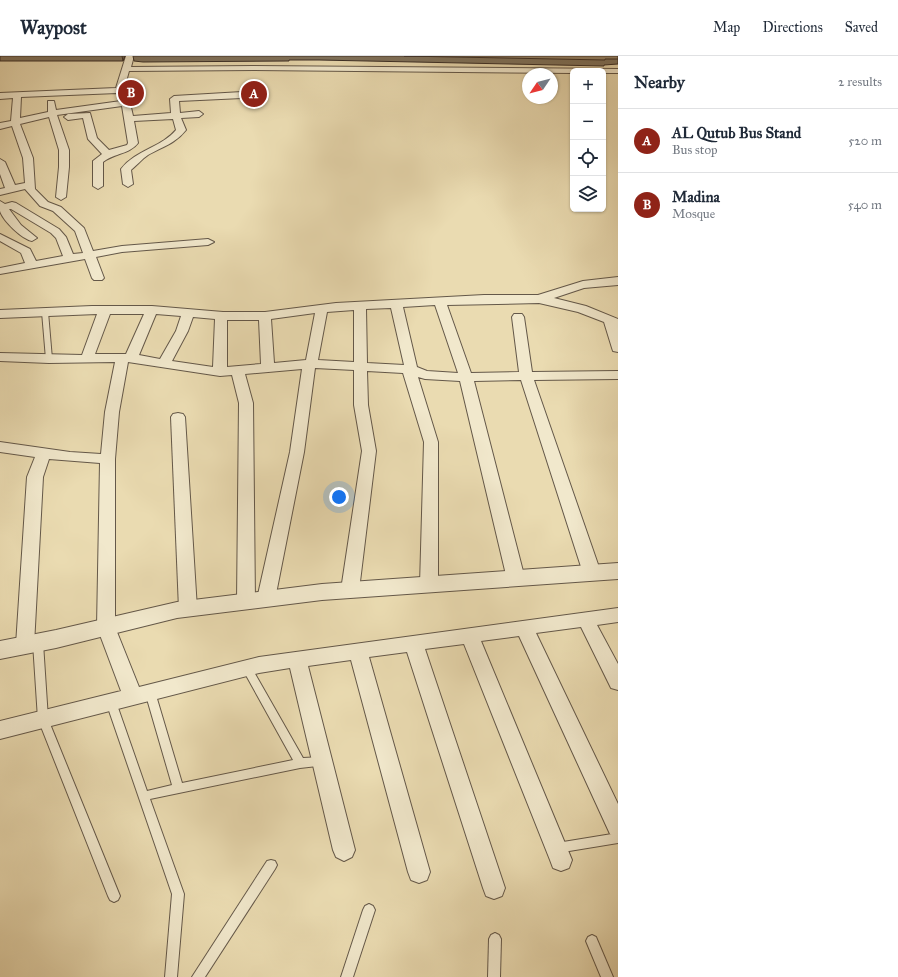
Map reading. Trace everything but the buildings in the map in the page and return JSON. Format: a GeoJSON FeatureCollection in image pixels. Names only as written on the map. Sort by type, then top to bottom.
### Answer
{"type":"FeatureCollection","features":[{"type":"Feature","properties":{"kind":"street"},"geometry":{"type":"LineString","coordinates":[[98,186],[98,161],[107,154],[130,147],[133,143],[126,103],[120,90],[130,56]]}},
{"type":"Feature","properties":{"kind":"street"},"geometry":{"type":"LineString","coordinates":[[125,69],[254,65],[618,71]]}},
{"type":"Feature","properties":{"kind":"street"},"geometry":{"type":"LineString","coordinates":[[252,77],[254,65]]}},
{"type":"Feature","properties":{"kind":"street"},"geometry":{"type":"LineString","coordinates":[[0,96],[120,90]]}},
{"type":"Feature","properties":{"kind":"street"},"geometry":{"type":"LineString","coordinates":[[51,94],[51,113],[60,134],[64,153],[61,197]]}},
{"type":"Feature","properties":{"kind":"street"},"geometry":{"type":"LineString","coordinates":[[128,184],[126,169],[142,156],[161,147],[176,137],[182,130],[176,116],[174,98],[242,95]]}},
{"type":"Feature","properties":{"kind":"street"},"geometry":{"type":"LineString","coordinates":[[17,96],[15,122],[28,158],[30,190],[44,204],[57,209],[80,230],[98,278]]}},
{"type":"Feature","properties":{"kind":"street"},"geometry":{"type":"LineString","coordinates":[[0,126],[65,110],[87,106],[126,103]]}},
{"type":"Feature","properties":{"kind":"street"},"geometry":{"type":"LineString","coordinates":[[65,110],[67,117],[87,115],[93,139],[107,154]]}},
{"type":"Feature","properties":{"kind":"street"},"geometry":{"type":"LineString","coordinates":[[129,119],[199,114]]}},
{"type":"Feature","properties":{"kind":"street"},"geometry":{"type":"LineString","coordinates":[[0,162],[11,189]]}},
{"type":"Feature","properties":{"kind":"street"},"geometry":{"type":"LineString","coordinates":[[0,192],[29,185]]}},
{"type":"Feature","properties":{"kind":"street"},"geometry":{"type":"LineString","coordinates":[[1,206],[12,205],[55,231],[61,237],[69,258]]}},
{"type":"Feature","properties":{"kind":"street"},"geometry":{"type":"LineString","coordinates":[[1,206],[17,227],[32,238]]}},
{"type":"Feature","properties":{"kind":"street"},"geometry":{"type":"LineString","coordinates":[[0,237],[26,251],[32,265]]}},
{"type":"Feature","properties":{"kind":"street"},"geometry":{"type":"LineString","coordinates":[[0,271],[122,249],[208,242]]}},
{"type":"Feature","properties":{"kind":"street"},"geometry":{"type":"LineString","coordinates":[[539,300],[583,285],[618,281]]}},
{"type":"Feature","properties":{"kind":"street"},"geometry":{"type":"LineString","coordinates":[[0,314],[105,310],[152,310],[224,316],[264,316],[322,308],[484,299],[539,300],[567,305],[614,322],[618,348]]}},
{"type":"Feature","properties":{"kind":"street"},"geometry":{"type":"LineString","coordinates":[[440,302],[466,377],[516,578]]}},
{"type":"Feature","properties":{"kind":"street"},"geometry":{"type":"LineString","coordinates":[[396,304],[410,368],[431,442],[429,585]]}},
{"type":"Feature","properties":{"kind":"street"},"geometry":{"type":"LineString","coordinates":[[350,590],[369,451],[361,405],[360,306]]}},
{"type":"Feature","properties":{"kind":"street"},"geometry":{"type":"LineString","coordinates":[[256,601],[297,452],[310,362],[322,308]]}},
{"type":"Feature","properties":{"kind":"street"},"geometry":{"type":"LineString","coordinates":[[87,358],[105,310]]}},
{"type":"Feature","properties":{"kind":"street"},"geometry":{"type":"LineString","coordinates":[[142,694],[106,628],[108,459],[112,412],[127,358],[152,310]]}},
{"type":"Feature","properties":{"kind":"street"},"geometry":{"type":"LineString","coordinates":[[164,364],[182,331],[189,312]]}},
{"type":"Feature","properties":{"kind":"street"},"geometry":{"type":"LineString","coordinates":[[220,372],[222,319],[224,316]]}},
{"type":"Feature","properties":{"kind":"street"},"geometry":{"type":"LineString","coordinates":[[264,316],[268,367]]}},
{"type":"Feature","properties":{"kind":"street"},"geometry":{"type":"LineString","coordinates":[[518,317],[526,376],[592,573]]}},
{"type":"Feature","properties":{"kind":"street"},"geometry":{"type":"LineString","coordinates":[[0,357],[49,359],[127,358],[220,372],[310,362],[361,367],[410,368],[425,375],[466,377],[618,375]]}},
{"type":"Feature","properties":{"kind":"street"},"geometry":{"type":"LineString","coordinates":[[237,370],[246,403],[256,601]]}},
{"type":"Feature","properties":{"kind":"street"},"geometry":{"type":"LineString","coordinates":[[178,417],[188,609]]}},
{"type":"Feature","properties":{"kind":"street"},"geometry":{"type":"LineString","coordinates":[[0,448],[108,459]]}},
{"type":"Feature","properties":{"kind":"street"},"geometry":{"type":"LineString","coordinates":[[32,644],[35,477],[44,453]]}},
{"type":"Feature","properties":{"kind":"street"},"geometry":{"type":"LineString","coordinates":[[0,650],[188,609],[350,590],[618,571]]}},
{"type":"Feature","properties":{"kind":"street"},"geometry":{"type":"LineString","coordinates":[[0,730],[247,668],[618,615]]}},
{"type":"Feature","properties":{"kind":"street"},"geometry":{"type":"LineString","coordinates":[[586,620],[618,681]]}},
{"type":"Feature","properties":{"kind":"street"},"geometry":{"type":"LineString","coordinates":[[524,628],[618,827]]}},
{"type":"Feature","properties":{"kind":"street"},"geometry":{"type":"LineString","coordinates":[[470,636],[558,854]]}},
{"type":"Feature","properties":{"kind":"street"},"geometry":{"type":"LineString","coordinates":[[414,644],[494,888]]}},
{"type":"Feature","properties":{"kind":"street"},"geometry":{"type":"LineString","coordinates":[[358,651],[419,872]]}},
{"type":"Feature","properties":{"kind":"street"},"geometry":{"type":"LineString","coordinates":[[297,660],[344,850]]}},
{"type":"Feature","properties":{"kind":"lane"},"geometry":{"type":"LineString","coordinates":[[45,312],[49,359]]}},
{"type":"Feature","properties":{"kind":"lane"},"geometry":{"type":"LineString","coordinates":[[32,644],[43,720],[114,896]]}},
{"type":"Feature","properties":{"kind":"lane"},"geometry":{"type":"LineString","coordinates":[[247,668],[300,763]]}},
{"type":"Feature","properties":{"kind":"lane"},"geometry":{"type":"LineString","coordinates":[[142,694],[178,789]]}},
{"type":"Feature","properties":{"kind":"lane"},"geometry":{"type":"LineString","coordinates":[[111,702],[178,894],[171,977]]}},
{"type":"Feature","properties":{"kind":"lane"},"geometry":{"type":"LineString","coordinates":[[144,796],[300,763],[322,762]]}},
{"type":"Feature","properties":{"kind":"lane"},"geometry":{"type":"LineString","coordinates":[[558,854],[618,838]]}},
{"type":"Feature","properties":{"kind":"lane"},"geometry":{"type":"LineString","coordinates":[[198,977],[271,865]]}},
{"type":"Feature","properties":{"kind":"lane"},"geometry":{"type":"LineString","coordinates":[[347,977],[369,910]]}},
{"type":"Feature","properties":{"kind":"lane"},"geometry":{"type":"LineString","coordinates":[[494,977],[495,939]]}},
{"type":"Feature","properties":{"kind":"lane"},"geometry":{"type":"LineString","coordinates":[[592,940],[607,977]]}},
{"type":"Feature","properties":{"kind":"place","name":"Madina"},"geometry":{"type":"Point","coordinates":[131,93]}},
{"type":"Feature","properties":{"kind":"place","name":"AL Qutub Bus Stand"},"geometry":{"type":"Point","coordinates":[254,94]}}]}
